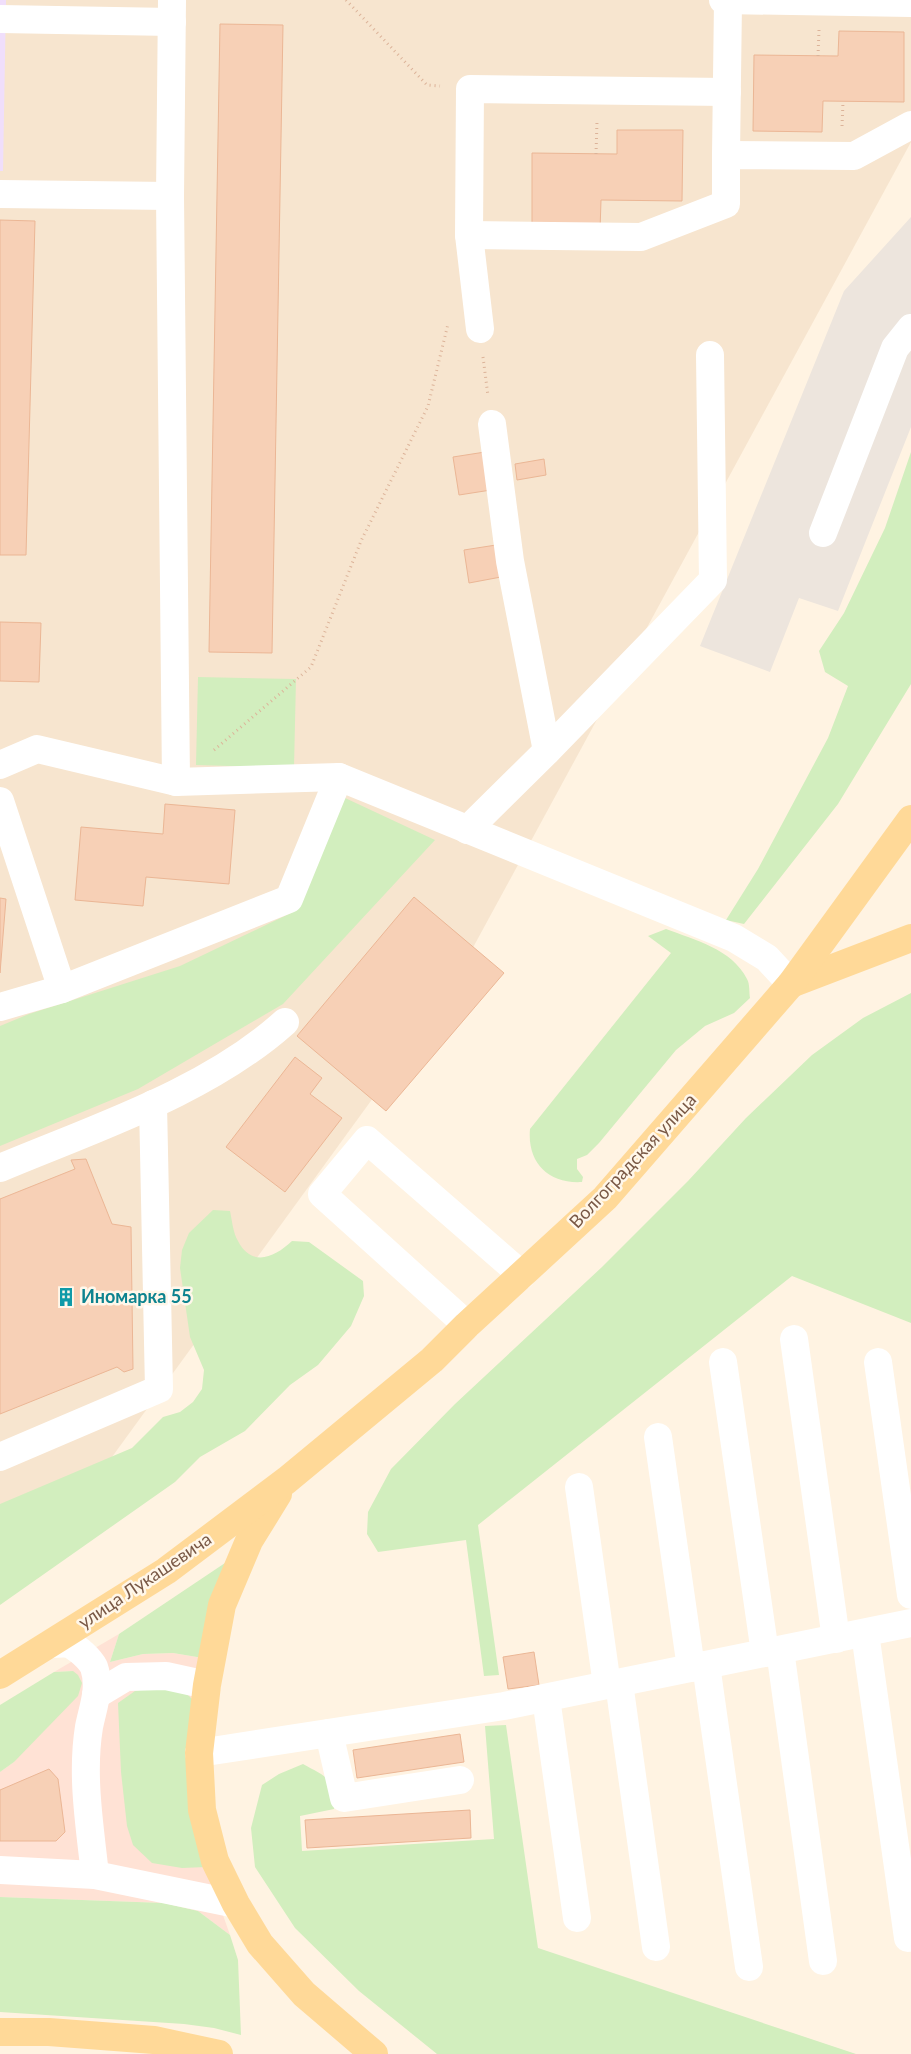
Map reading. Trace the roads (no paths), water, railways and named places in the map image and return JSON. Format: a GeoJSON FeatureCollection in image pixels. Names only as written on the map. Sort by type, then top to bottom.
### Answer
{"type":"FeatureCollection","features":[{"type":"Feature","properties":{"kind":"main road","name":"Волгоградская улица"},"geometry":{"type":"LineString","coordinates":[[287,1480],[432,1360],[604,1198],[791,984],[911,820]]}},
{"type":"Feature","properties":{"kind":"main road"},"geometry":{"type":"LineString","coordinates":[[791,984],[911,938]]}},
{"type":"Feature","properties":{"kind":"main road"},"geometry":{"type":"LineString","coordinates":[[287,1480],[249,1541],[222,1605],[207,1685],[199,1753],[202,1810],[216,1861],[236,1904],[260,1944],[304,1994],[374,2054]]}},
{"type":"Feature","properties":{"kind":"main road","name":"улица Лукашевича"},"geometry":{"type":"LineString","coordinates":[[0,1675],[166,1571],[287,1480]]}},
{"type":"Feature","properties":{"kind":"main road"},"geometry":{"type":"LineString","coordinates":[[0,2032],[49,2032],[154,2040],[219,2054]]}},
{"type":"Feature","properties":{"kind":"lane"},"geometry":{"type":"LineString","coordinates":[[469,235],[641,237],[726,204],[727,92],[725,1],[911,3]]}},
{"type":"Feature","properties":{"kind":"lane"},"geometry":{"type":"LineString","coordinates":[[0,19],[172,11],[170,196],[176,782]]}},
{"type":"Feature","properties":{"kind":"lane"},"geometry":{"type":"LineString","coordinates":[[480,329],[469,235],[470,89],[727,92]]}},
{"type":"Feature","properties":{"kind":"lane"},"geometry":{"type":"LineString","coordinates":[[726,155],[854,156],[911,125]]}},
{"type":"Feature","properties":{"kind":"lane"},"geometry":{"type":"LineString","coordinates":[[0,194],[170,196]]}},
{"type":"Feature","properties":{"kind":"lane"},"geometry":{"type":"LineString","coordinates":[[823,533],[895,348],[911,328]]}},
{"type":"Feature","properties":{"kind":"lane"},"geometry":{"type":"LineString","coordinates":[[467,830],[547,751],[713,580],[710,355]]}},
{"type":"Feature","properties":{"kind":"lane"},"geometry":{"type":"LineString","coordinates":[[492,424],[510,561],[547,751]]}},
{"type":"Feature","properties":{"kind":"lane"},"geometry":{"type":"LineString","coordinates":[[0,749],[37,749],[176,782],[339,778],[734,938],[767,958],[791,984]]}},
{"type":"Feature","properties":{"kind":"lane"},"geometry":{"type":"LineString","coordinates":[[0,765],[37,749]]}},
{"type":"Feature","properties":{"kind":"lane"},"geometry":{"type":"LineString","coordinates":[[0,1007],[62,989],[289,899],[339,778]]}},
{"type":"Feature","properties":{"kind":"lane"},"geometry":{"type":"LineString","coordinates":[[0,801],[62,989]]}},
{"type":"Feature","properties":{"kind":"lane"},"geometry":{"type":"LineString","coordinates":[[0,1168],[153,1104],[226,1066],[285,1022]]}},
{"type":"Feature","properties":{"kind":"lane"},"geometry":{"type":"LineString","coordinates":[[0,1457],[159,1389],[153,1104]]}},
{"type":"Feature","properties":{"kind":"lane"},"geometry":{"type":"LineString","coordinates":[[467,1325],[322,1194],[367,1140],[522,1276]]}},
{"type":"Feature","properties":{"kind":"lane"},"geometry":{"type":"LineString","coordinates":[[794,1339],[836,1639]]}},
{"type":"Feature","properties":{"kind":"lane"},"geometry":{"type":"LineString","coordinates":[[724,1362],[824,1961]]}},
{"type":"Feature","properties":{"kind":"lane"},"geometry":{"type":"LineString","coordinates":[[878,1362],[911,1595]]}},
{"type":"Feature","properties":{"kind":"lane"},"geometry":{"type":"LineString","coordinates":[[658,1437],[749,1967]]}},
{"type":"Feature","properties":{"kind":"lane"},"geometry":{"type":"LineString","coordinates":[[579,1487],[656,1947]]}},
{"type":"Feature","properties":{"kind":"lane"},"geometry":{"type":"LineString","coordinates":[[199,1753],[504,1706],[911,1623]]}},
{"type":"Feature","properties":{"kind":"lane"},"geometry":{"type":"LineString","coordinates":[[865,1632],[908,1938]]}},
{"type":"Feature","properties":{"kind":"lane"},"geometry":{"type":"LineString","coordinates":[[50,1644],[68,1644],[82,1653],[93,1665],[97,1679],[85,1766],[95,1875]]}},
{"type":"Feature","properties":{"kind":"lane"},"geometry":{"type":"LineString","coordinates":[[96,1695],[126,1677],[166,1676],[207,1685]]}},
{"type":"Feature","properties":{"kind":"lane"},"geometry":{"type":"LineString","coordinates":[[546,1698],[577,1918]]}},
{"type":"Feature","properties":{"kind":"lane"},"geometry":{"type":"LineString","coordinates":[[329,1733],[344,1798],[460,1780]]}},
{"type":"Feature","properties":{"kind":"lane"},"geometry":{"type":"LineString","coordinates":[[0,1870],[95,1875],[236,1904]]}},
{"type":"Feature","properties":{"kind":"place","name":"Иномарка 55"},"geometry":{"type":"Point","coordinates":[66,1297]}}]}
